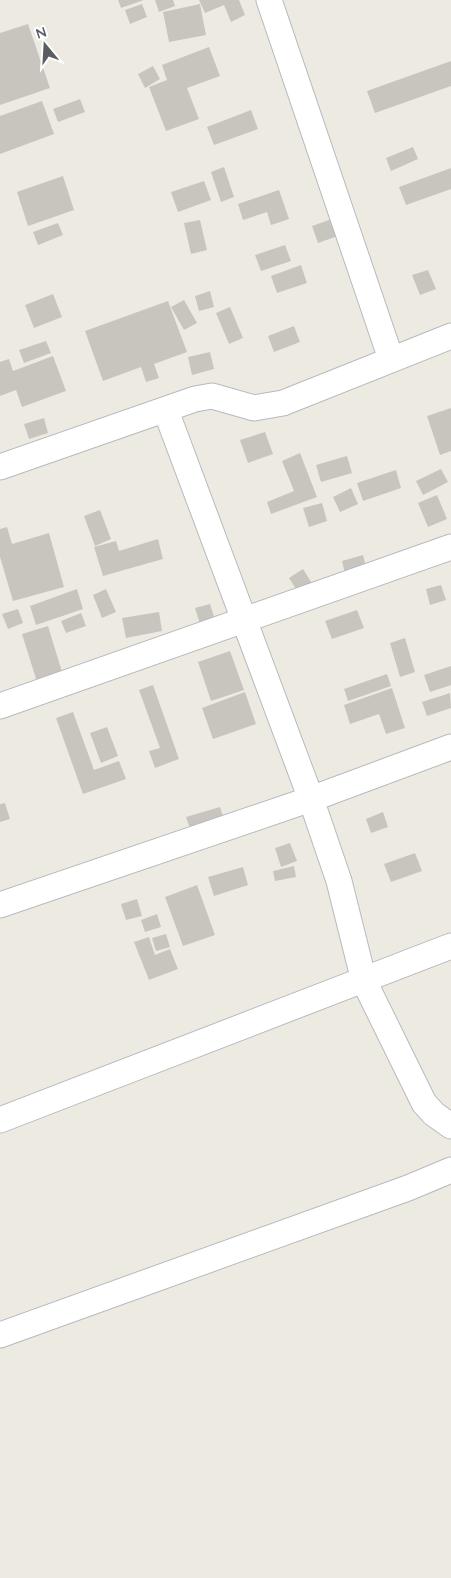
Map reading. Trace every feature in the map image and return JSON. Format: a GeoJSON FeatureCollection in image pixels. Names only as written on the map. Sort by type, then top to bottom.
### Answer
{"type":"FeatureCollection","features":[{"type":"Feature","properties":{"kind":"street"},"geometry":{"type":"LineString","coordinates":[[269,0],[391,359]]}},
{"type":"Feature","properties":{"kind":"street"},"geometry":{"type":"LineString","coordinates":[[0,467],[166,411],[195,399],[212,396],[254,408],[283,403],[451,336]]}},
{"type":"Feature","properties":{"kind":"street"},"geometry":{"type":"LineString","coordinates":[[166,411],[311,799],[339,881],[364,981],[424,1103],[434,1114],[451,1126]]}},
{"type":"Feature","properties":{"kind":"street"},"geometry":{"type":"LineString","coordinates":[[0,706],[451,547]]}},
{"type":"Feature","properties":{"kind":"street"},"geometry":{"type":"LineString","coordinates":[[0,905],[311,799],[451,747]]}},
{"type":"Feature","properties":{"kind":"street"},"geometry":{"type":"LineString","coordinates":[[0,1120],[451,946]]}},
{"type":"Feature","properties":{"kind":"street"},"geometry":{"type":"LineString","coordinates":[[0,1335],[408,1188],[451,1170]]}},
{"type":"Feature","properties":{"kind":"building"},"geometry":{"type":"Polygon","coordinates":[[[118,0],[144,0],[121,8],[118,0]]]}},
{"type":"Feature","properties":{"kind":"building"},"geometry":{"type":"Polygon","coordinates":[[[155,0],[173,0],[175,6],[159,12],[155,0]]]}},
{"type":"Feature","properties":{"kind":"building"},"geometry":{"type":"Polygon","coordinates":[[[199,0],[239,0],[245,15],[231,22],[224,5],[205,13],[199,0]]]}},
{"type":"Feature","properties":{"kind":"building"},"geometry":{"type":"Polygon","coordinates":[[[142,4],[147,17],[130,24],[125,10],[142,4]]]}},
{"type":"Feature","properties":{"kind":"building"},"geometry":{"type":"Polygon","coordinates":[[[200,4],[206,35],[169,42],[163,12],[200,4]]]}},
{"type":"Feature","properties":{"kind":"building"},"geometry":{"type":"Polygon","coordinates":[[[28,24],[50,88],[0,105],[0,33],[28,24]]]}},
{"type":"Feature","properties":{"kind":"building"},"geometry":{"type":"Polygon","coordinates":[[[209,47],[220,76],[187,88],[199,119],[166,131],[149,87],[167,80],[162,65],[209,47]]]}},
{"type":"Feature","properties":{"kind":"building"},"geometry":{"type":"Polygon","coordinates":[[[451,61],[451,86],[375,113],[367,91],[451,61]]]}},
{"type":"Feature","properties":{"kind":"building"},"geometry":{"type":"Polygon","coordinates":[[[153,66],[160,79],[145,88],[138,74],[153,66]]]}},
{"type":"Feature","properties":{"kind":"building"},"geometry":{"type":"Polygon","coordinates":[[[80,99],[85,112],[58,122],[53,109],[80,99]]]}},
{"type":"Feature","properties":{"kind":"building"},"geometry":{"type":"Polygon","coordinates":[[[42,101],[54,134],[0,154],[0,116],[42,101]]]}},
{"type":"Feature","properties":{"kind":"building"},"geometry":{"type":"Polygon","coordinates":[[[251,110],[258,129],[214,145],[207,127],[251,110]]]}},
{"type":"Feature","properties":{"kind":"building"},"geometry":{"type":"Polygon","coordinates":[[[413,147],[418,159],[391,171],[386,158],[413,147]]]}},
{"type":"Feature","properties":{"kind":"building"},"geometry":{"type":"Polygon","coordinates":[[[224,167],[234,197],[221,202],[211,172],[224,167]]]}},
{"type":"Feature","properties":{"kind":"building"},"geometry":{"type":"Polygon","coordinates":[[[451,168],[451,189],[406,205],[399,187],[451,168]]]}},
{"type":"Feature","properties":{"kind":"building"},"geometry":{"type":"Polygon","coordinates":[[[63,176],[74,210],[28,226],[17,192],[63,176]]]}},
{"type":"Feature","properties":{"kind":"building"},"geometry":{"type":"Polygon","coordinates":[[[204,181],[211,200],[178,212],[171,192],[204,181]]]}},
{"type":"Feature","properties":{"kind":"building"},"geometry":{"type":"Polygon","coordinates":[[[279,190],[289,219],[271,225],[267,212],[243,220],[238,204],[279,190]]]}},
{"type":"Feature","properties":{"kind":"building"},"geometry":{"type":"Polygon","coordinates":[[[343,215],[349,232],[318,243],[312,226],[343,215]]]}},
{"type":"Feature","properties":{"kind":"building"},"geometry":{"type":"Polygon","coordinates":[[[200,220],[207,250],[191,254],[184,223],[200,220]]]}},
{"type":"Feature","properties":{"kind":"building"},"geometry":{"type":"Polygon","coordinates":[[[58,223],[63,235],[38,245],[33,232],[58,223]]]}},
{"type":"Feature","properties":{"kind":"building"},"geometry":{"type":"Polygon","coordinates":[[[285,245],[291,261],[261,271],[255,255],[285,245]]]}},
{"type":"Feature","properties":{"kind":"building"},"geometry":{"type":"Polygon","coordinates":[[[301,265],[307,283],[277,293],[271,276],[301,265]]]}},
{"type":"Feature","properties":{"kind":"building"},"geometry":{"type":"Polygon","coordinates":[[[428,270],[436,289],[420,295],[412,275],[428,270]]]}},
{"type":"Feature","properties":{"kind":"building"},"geometry":{"type":"Polygon","coordinates":[[[210,291],[214,307],[199,311],[195,296],[210,291]]]}},
{"type":"Feature","properties":{"kind":"building"},"geometry":{"type":"Polygon","coordinates":[[[53,294],[62,317],[34,328],[25,305],[53,294]]]}},
{"type":"Feature","properties":{"kind":"building"},"geometry":{"type":"Polygon","coordinates":[[[184,300],[197,323],[184,330],[171,307],[184,300]]]}},
{"type":"Feature","properties":{"kind":"building"},"geometry":{"type":"Polygon","coordinates":[[[168,301],[187,352],[154,364],[159,378],[146,382],[141,367],[103,381],[85,331],[168,301]]]}},
{"type":"Feature","properties":{"kind":"building"},"geometry":{"type":"Polygon","coordinates":[[[230,307],[243,338],[229,344],[216,313],[230,307]]]}},
{"type":"Feature","properties":{"kind":"building"},"geometry":{"type":"Polygon","coordinates":[[[294,326],[300,342],[274,352],[268,336],[294,326]]]}},
{"type":"Feature","properties":{"kind":"building"},"geometry":{"type":"Polygon","coordinates":[[[46,341],[51,353],[24,363],[19,350],[46,341]]]}},
{"type":"Feature","properties":{"kind":"building"},"geometry":{"type":"Polygon","coordinates":[[[210,352],[214,369],[192,375],[188,357],[210,352]]]}},
{"type":"Feature","properties":{"kind":"building"},"geometry":{"type":"Polygon","coordinates":[[[53,356],[66,391],[22,407],[16,390],[0,396],[0,362],[9,359],[13,371],[53,356]]]}},
{"type":"Feature","properties":{"kind":"building"},"geometry":{"type":"Polygon","coordinates":[[[451,408],[451,451],[440,455],[427,416],[451,408]]]}},
{"type":"Feature","properties":{"kind":"building"},"geometry":{"type":"Polygon","coordinates":[[[44,418],[48,433],[29,439],[24,424],[44,418]]]}},
{"type":"Feature","properties":{"kind":"building"},"geometry":{"type":"Polygon","coordinates":[[[265,432],[273,454],[248,463],[240,440],[265,432]]]}},
{"type":"Feature","properties":{"kind":"building"},"geometry":{"type":"Polygon","coordinates":[[[300,453],[317,497],[271,514],[267,502],[294,491],[282,461],[300,453]]]}},
{"type":"Feature","properties":{"kind":"building"},"geometry":{"type":"Polygon","coordinates":[[[347,456],[352,473],[321,482],[316,465],[347,456]]]}},
{"type":"Feature","properties":{"kind":"building"},"geometry":{"type":"Polygon","coordinates":[[[441,469],[448,482],[423,495],[416,481],[441,469]]]}},
{"type":"Feature","properties":{"kind":"building"},"geometry":{"type":"Polygon","coordinates":[[[396,470],[401,488],[363,501],[357,483],[396,470]]]}},
{"type":"Feature","properties":{"kind":"building"},"geometry":{"type":"Polygon","coordinates":[[[351,488],[358,504],[340,512],[333,497],[351,488]]]}},
{"type":"Feature","properties":{"kind":"building"},"geometry":{"type":"Polygon","coordinates":[[[437,495],[447,519],[428,527],[418,503],[437,495]]]}},
{"type":"Feature","properties":{"kind":"building"},"geometry":{"type":"Polygon","coordinates":[[[322,503],[327,521],[309,527],[303,508],[322,503]]]}},
{"type":"Feature","properties":{"kind":"building"},"geometry":{"type":"Polygon","coordinates":[[[100,510],[111,539],[95,546],[84,516],[100,510]]]}},
{"type":"Feature","properties":{"kind":"building"},"geometry":{"type":"Polygon","coordinates":[[[7,527],[12,544],[49,533],[64,587],[13,601],[0,557],[0,529],[7,527]]]}},
{"type":"Feature","properties":{"kind":"building"},"geometry":{"type":"Polygon","coordinates":[[[158,539],[163,559],[103,576],[94,547],[116,541],[119,551],[158,539]]]}},
{"type":"Feature","properties":{"kind":"building"},"geometry":{"type":"Polygon","coordinates":[[[363,555],[366,567],[345,573],[342,561],[363,555]]]}},
{"type":"Feature","properties":{"kind":"building"},"geometry":{"type":"Polygon","coordinates":[[[303,569],[313,585],[299,594],[289,578],[303,569]]]}},
{"type":"Feature","properties":{"kind":"building"},"geometry":{"type":"Polygon","coordinates":[[[441,585],[446,600],[430,605],[426,589],[441,585]]]}},
{"type":"Feature","properties":{"kind":"building"},"geometry":{"type":"Polygon","coordinates":[[[77,589],[83,609],[36,625],[30,606],[77,589]]]}},
{"type":"Feature","properties":{"kind":"building"},"geometry":{"type":"Polygon","coordinates":[[[106,589],[116,612],[102,618],[93,595],[106,589]]]}},
{"type":"Feature","properties":{"kind":"building"},"geometry":{"type":"Polygon","coordinates":[[[210,604],[215,620],[200,624],[195,608],[210,604]]]}},
{"type":"Feature","properties":{"kind":"building"},"geometry":{"type":"Polygon","coordinates":[[[18,609],[23,623],[8,629],[2,614],[18,609]]]}},
{"type":"Feature","properties":{"kind":"building"},"geometry":{"type":"Polygon","coordinates":[[[357,610],[364,628],[332,639],[325,621],[357,610]]]}},
{"type":"Feature","properties":{"kind":"building"},"geometry":{"type":"Polygon","coordinates":[[[159,612],[162,631],[126,638],[122,618],[159,612]]]}},
{"type":"Feature","properties":{"kind":"building"},"geometry":{"type":"Polygon","coordinates":[[[81,613],[86,626],[66,633],[61,621],[81,613]]]}},
{"type":"Feature","properties":{"kind":"building"},"geometry":{"type":"Polygon","coordinates":[[[48,626],[63,675],[37,682],[22,634],[48,626]]]}},
{"type":"Feature","properties":{"kind":"building"},"geometry":{"type":"Polygon","coordinates":[[[405,638],[415,672],[400,677],[390,643],[405,638]]]}},
{"type":"Feature","properties":{"kind":"building"},"geometry":{"type":"Polygon","coordinates":[[[230,651],[244,690],[211,701],[198,662],[230,651]]]}},
{"type":"Feature","properties":{"kind":"building"},"geometry":{"type":"Polygon","coordinates":[[[451,666],[451,685],[430,692],[424,675],[451,666]]]}},
{"type":"Feature","properties":{"kind":"building"},"geometry":{"type":"Polygon","coordinates":[[[387,674],[391,686],[348,701],[344,689],[387,674]]]}},
{"type":"Feature","properties":{"kind":"building"},"geometry":{"type":"Polygon","coordinates":[[[153,685],[179,759],[155,768],[149,751],[160,748],[139,690],[153,685]]]}},
{"type":"Feature","properties":{"kind":"building"},"geometry":{"type":"Polygon","coordinates":[[[392,688],[405,728],[386,734],[379,714],[350,724],[344,705],[392,688]]]}},
{"type":"Feature","properties":{"kind":"building"},"geometry":{"type":"Polygon","coordinates":[[[245,692],[256,724],[213,739],[202,708],[245,692]]]}},
{"type":"Feature","properties":{"kind":"building"},"geometry":{"type":"Polygon","coordinates":[[[450,693],[451,708],[427,716],[422,702],[450,693]]]}},
{"type":"Feature","properties":{"kind":"building"},"geometry":{"type":"Polygon","coordinates":[[[73,712],[94,770],[119,761],[126,779],[83,794],[56,718],[73,712]]]}},
{"type":"Feature","properties":{"kind":"building"},"geometry":{"type":"Polygon","coordinates":[[[107,727],[118,756],[101,763],[90,733],[107,727]]]}},
{"type":"Feature","properties":{"kind":"building"},"geometry":{"type":"Polygon","coordinates":[[[5,803],[10,819],[0,822],[0,804],[5,803]]]}},
{"type":"Feature","properties":{"kind":"building"},"geometry":{"type":"Polygon","coordinates":[[[220,807],[226,826],[193,837],[186,817],[220,807]]]}},
{"type":"Feature","properties":{"kind":"building"},"geometry":{"type":"Polygon","coordinates":[[[383,812],[388,827],[371,833],[366,819],[383,812]]]}},
{"type":"Feature","properties":{"kind":"building"},"geometry":{"type":"Polygon","coordinates":[[[290,843],[297,861],[281,867],[275,848],[290,843]]]}},
{"type":"Feature","properties":{"kind":"building"},"geometry":{"type":"Polygon","coordinates":[[[415,853],[422,871],[391,882],[384,864],[415,853]]]}},
{"type":"Feature","properties":{"kind":"building"},"geometry":{"type":"Polygon","coordinates":[[[294,866],[296,877],[275,881],[273,871],[294,866]]]}},
{"type":"Feature","properties":{"kind":"building"},"geometry":{"type":"Polygon","coordinates":[[[243,867],[248,885],[214,896],[208,877],[243,867]]]}},
{"type":"Feature","properties":{"kind":"building"},"geometry":{"type":"Polygon","coordinates":[[[197,885],[215,935],[183,946],[165,897],[197,885]]]}},
{"type":"Feature","properties":{"kind":"building"},"geometry":{"type":"Polygon","coordinates":[[[137,899],[142,916],[126,920],[121,904],[137,899]]]}},
{"type":"Feature","properties":{"kind":"building"},"geometry":{"type":"Polygon","coordinates":[[[157,914],[161,927],[145,932],[141,920],[157,914]]]}},
{"type":"Feature","properties":{"kind":"building"},"geometry":{"type":"Polygon","coordinates":[[[166,934],[170,947],[156,951],[152,938],[166,934]]]}},
{"type":"Feature","properties":{"kind":"building"},"geometry":{"type":"Polygon","coordinates":[[[149,937],[155,955],[170,949],[178,969],[149,980],[134,942],[149,937]]]}}]}
